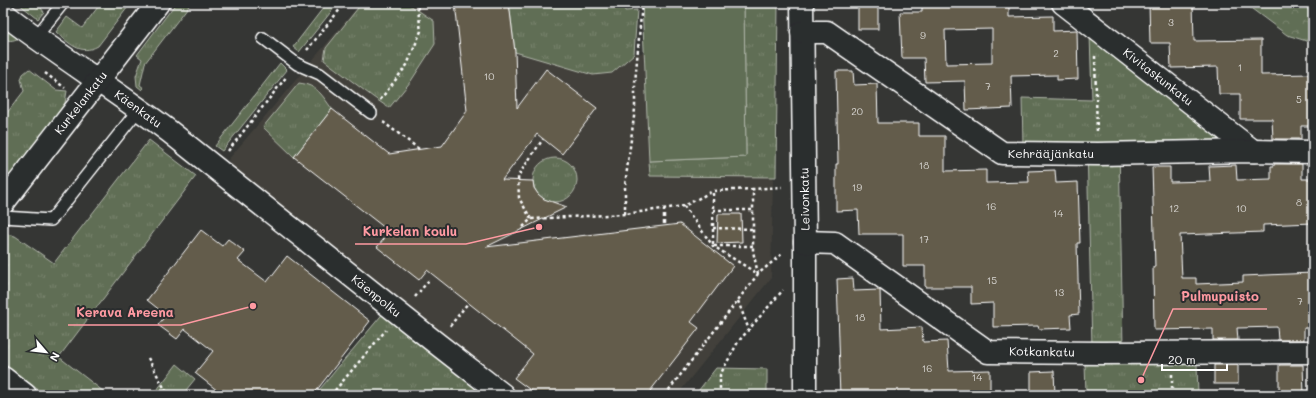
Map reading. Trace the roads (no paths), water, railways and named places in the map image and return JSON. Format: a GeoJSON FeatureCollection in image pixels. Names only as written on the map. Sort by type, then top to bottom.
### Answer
{"type":"FeatureCollection","features":[{"type":"Feature","properties":{"kind":"street","name":"Kurkelankatu"},"geometry":{"type":"LineString","coordinates":[[3,203],[158,3]]}},
{"type":"Feature","properties":{"kind":"street","name":"Leivonkatu"},"geometry":{"type":"LineString","coordinates":[[802,3],[805,395]]}},
{"type":"Feature","properties":{"kind":"street","name":"Kivitaskunkatu"},"geometry":{"type":"LineString","coordinates":[[1064,3],[1253,151]]}},
{"type":"Feature","properties":{"kind":"street","name":"Käenkatu"},"geometry":{"type":"LineString","coordinates":[[3,13],[35,38],[139,109],[216,167],[251,196]]}},
{"type":"Feature","properties":{"kind":"street","name":"Kehrääjänkatu"},"geometry":{"type":"LineString","coordinates":[[802,32],[827,32],[1002,154],[1253,151],[1313,152]]}},
{"type":"Feature","properties":{"kind":"street","name":"Käenpolku"},"geometry":{"type":"LineString","coordinates":[[251,196],[503,395]]}},
{"type":"Feature","properties":{"kind":"street","name":"Kotkankatu"},"geometry":{"type":"LineString","coordinates":[[805,242],[835,243],[988,352],[1102,354],[1313,352]]}},
{"type":"Feature","properties":{"kind":"street"},"geometry":{"type":"LineString","coordinates":[[3,378],[25,395]]}},
{"type":"Feature","properties":{"kind":"lane"},"geometry":{"type":"LineString","coordinates":[[35,38],[63,3]]}},
{"type":"Feature","properties":{"kind":"lane"},"geometry":{"type":"LineString","coordinates":[[263,38],[297,64],[320,74],[371,113]]}},
{"type":"Feature","properties":{"kind":"lane"},"geometry":{"type":"LineString","coordinates":[[3,217],[51,220],[139,109]]}},
{"type":"Feature","properties":{"kind":"place","name":"Kurkelan koulu"},"geometry":{"type":"Point","coordinates":[539,227]}},
{"type":"Feature","properties":{"kind":"place","name":"Kerava Areena"},"geometry":{"type":"Point","coordinates":[253,306]}},
{"type":"Feature","properties":{"kind":"place","name":"Pulmupuisto"},"geometry":{"type":"Point","coordinates":[1141,380]}}]}
